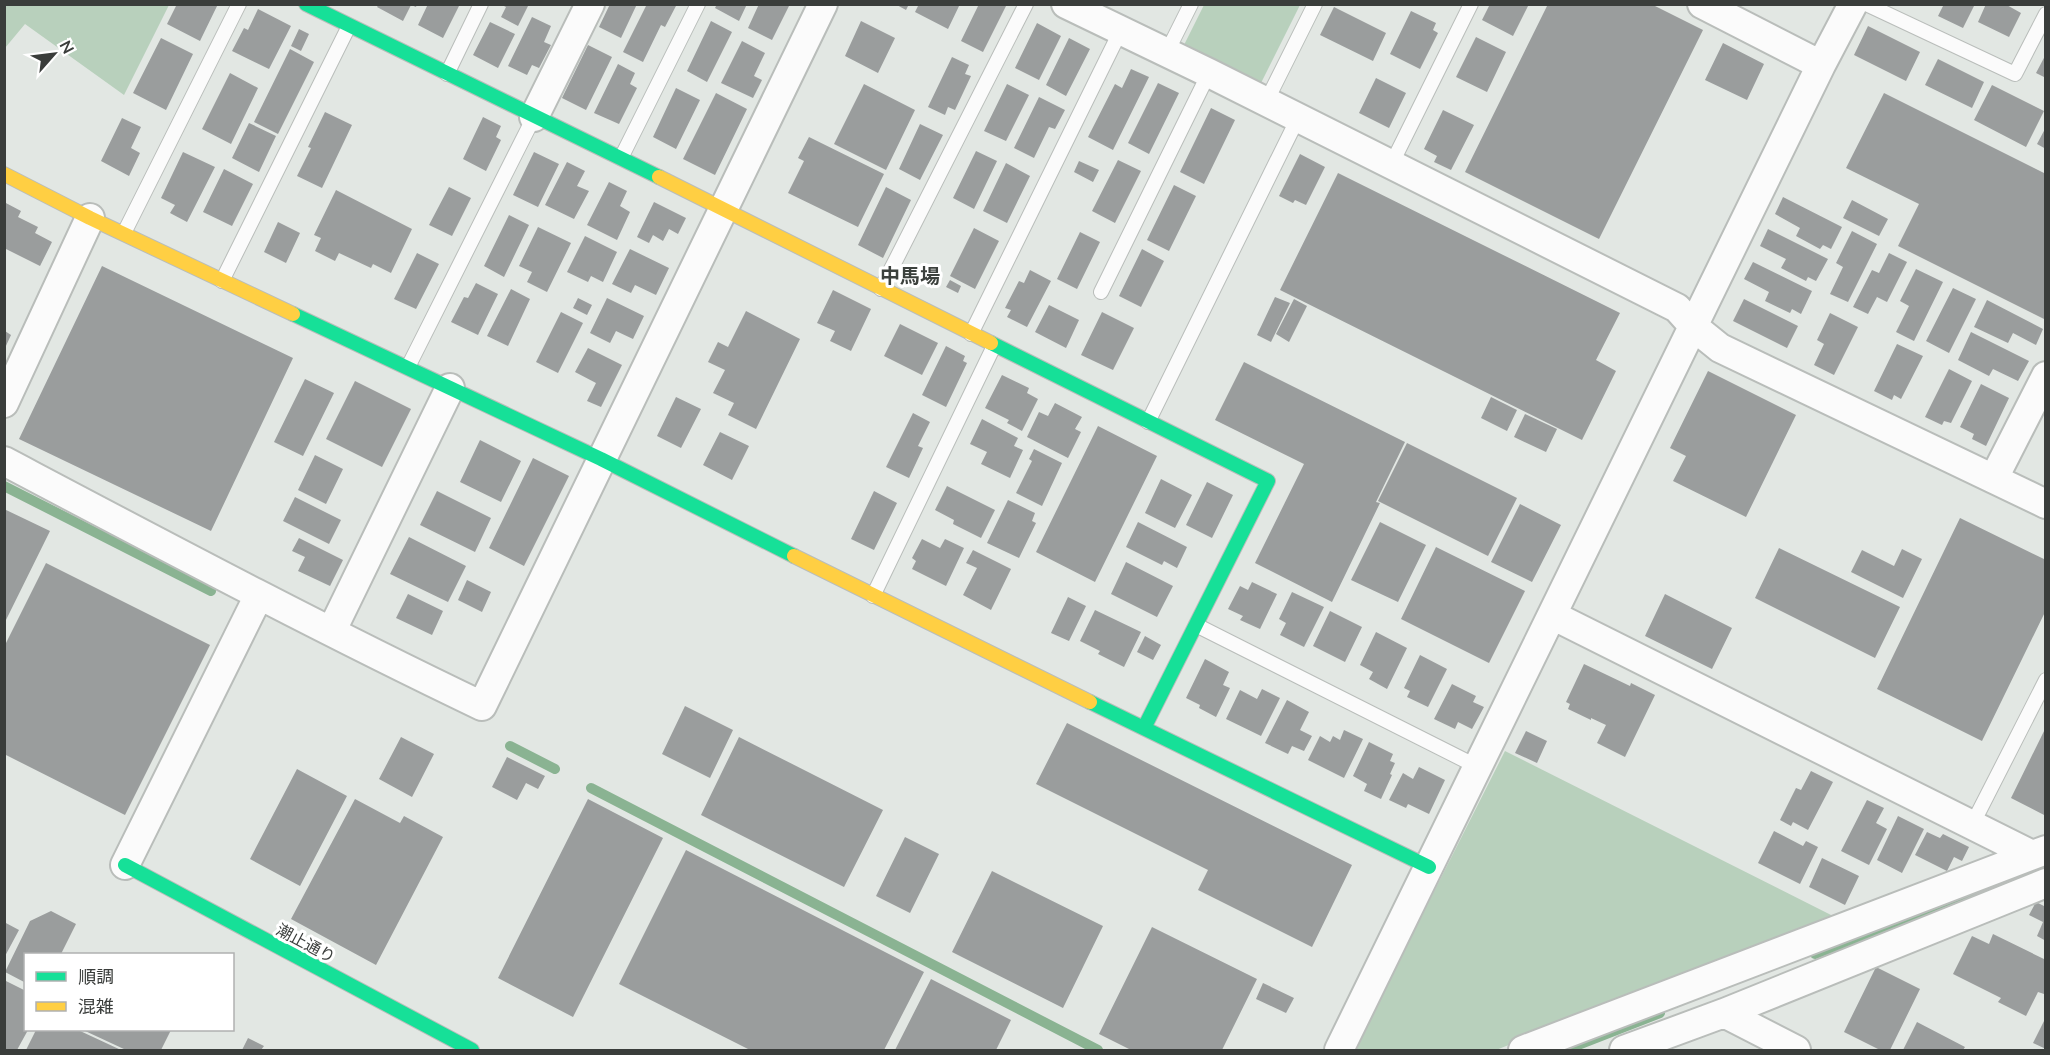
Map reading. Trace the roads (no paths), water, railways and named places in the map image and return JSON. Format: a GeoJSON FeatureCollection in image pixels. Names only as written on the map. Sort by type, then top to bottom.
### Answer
{"type":"FeatureCollection","features":[{"type":"Feature","properties":{"kind":"street"},"geometry":{"type":"LineString","coordinates":[[306,4],[621,158],[1268,481],[1144,728]]}},
{"type":"Feature","properties":{"kind":"street"},"geometry":{"type":"LineString","coordinates":[[534,117],[590,4]]}},
{"type":"Feature","properties":{"kind":"street"},"geometry":{"type":"LineString","coordinates":[[4,461],[259,596],[332,630],[375,655],[482,706],[823,4]]}},
{"type":"Feature","properties":{"kind":"street"},"geometry":{"type":"LineString","coordinates":[[1066,4],[1167,52],[1677,308],[1694,327],[1720,348],[2046,504]]}},
{"type":"Feature","properties":{"kind":"street"},"geometry":{"type":"LineString","coordinates":[[1702,4],[1821,65]]}},
{"type":"Feature","properties":{"kind":"street"},"geometry":{"type":"LineString","coordinates":[[1339,1050],[1821,65],[1853,4]]}},
{"type":"Feature","properties":{"kind":"street"},"geometry":{"type":"LineString","coordinates":[[4,174],[90,218],[601,459],[873,596],[1429,867]]}},
{"type":"Feature","properties":{"kind":"street"},"geometry":{"type":"LineString","coordinates":[[4,403],[90,218]]}},
{"type":"Feature","properties":{"kind":"street"},"geometry":{"type":"LineString","coordinates":[[1994,478],[2046,376]]}},
{"type":"Feature","properties":{"kind":"street"},"geometry":{"type":"LineString","coordinates":[[332,630],[450,388]]}},
{"type":"Feature","properties":{"kind":"street"},"geometry":{"type":"LineString","coordinates":[[125,865],[259,596]]}},
{"type":"Feature","properties":{"kind":"street"},"geometry":{"type":"LineString","coordinates":[[1552,615],[1972,825],[2039,852]]}},
{"type":"Feature","properties":{"kind":"street"},"geometry":{"type":"LineString","coordinates":[[1523,1050],[2039,852]]}},
{"type":"Feature","properties":{"kind":"street","name":"潮止通り"},"geometry":{"type":"LineString","coordinates":[[125,865],[472,1050]]}},
{"type":"Feature","properties":{"kind":"street"},"geometry":{"type":"LineString","coordinates":[[1624,1050],[1725,1013],[2046,883]]}},
{"type":"Feature","properties":{"kind":"street"},"geometry":{"type":"LineString","coordinates":[[1725,1013],[1796,1050]]}},
{"type":"Feature","properties":{"kind":"lane"},"geometry":{"type":"LineString","coordinates":[[124,233],[239,4]]}},
{"type":"Feature","properties":{"kind":"lane"},"geometry":{"type":"LineString","coordinates":[[447,74],[481,4]]}},
{"type":"Feature","properties":{"kind":"lane"},"geometry":{"type":"LineString","coordinates":[[621,158],[698,4]]}},
{"type":"Feature","properties":{"kind":"lane"},"geometry":{"type":"LineString","coordinates":[[881,289],[1026,4]]}},
{"type":"Feature","properties":{"kind":"lane"},"geometry":{"type":"LineString","coordinates":[[1167,52],[1191,4]]}},
{"type":"Feature","properties":{"kind":"lane"},"geometry":{"type":"LineString","coordinates":[[1266,102],[1315,4]]}},
{"type":"Feature","properties":{"kind":"lane"},"geometry":{"type":"LineString","coordinates":[[1391,165],[1471,4]]}},
{"type":"Feature","properties":{"kind":"lane"},"geometry":{"type":"LineString","coordinates":[[1866,4],[2015,74],[2046,15]]}},
{"type":"Feature","properties":{"kind":"lane"},"geometry":{"type":"LineString","coordinates":[[222,281],[349,26]]}},
{"type":"Feature","properties":{"kind":"lane"},"geometry":{"type":"LineString","coordinates":[[971,334],[1121,30]]}},
{"type":"Feature","properties":{"kind":"lane"},"geometry":{"type":"LineString","coordinates":[[1101,292],[1209,73]]}},
{"type":"Feature","properties":{"kind":"lane"},"geometry":{"type":"LineString","coordinates":[[408,367],[534,117]]}},
{"type":"Feature","properties":{"kind":"lane"},"geometry":{"type":"LineString","coordinates":[[1148,422],[1298,118]]}},
{"type":"Feature","properties":{"kind":"lane"},"geometry":{"type":"LineString","coordinates":[[873,596],[994,346]]}},
{"type":"Feature","properties":{"kind":"lane"},"geometry":{"type":"LineString","coordinates":[[1196,625],[1478,767]]}},
{"type":"Feature","properties":{"kind":"lane"},"geometry":{"type":"LineString","coordinates":[[1972,825],[2046,680]]}},
{"type":"Feature","properties":{"kind":"waterway"},"geometry":{"type":"LineString","coordinates":[[4,486],[211,591]]}},
{"type":"Feature","properties":{"kind":"waterway"},"geometry":{"type":"LineString","coordinates":[[510,746],[555,769]]}},
{"type":"Feature","properties":{"kind":"waterway"},"geometry":{"type":"LineString","coordinates":[[591,788],[1098,1050]]}},
{"type":"Feature","properties":{"kind":"waterway"},"geometry":{"type":"LineString","coordinates":[[1815,954],[2015,878]]}},
{"type":"Feature","properties":{"kind":"waterway"},"geometry":{"type":"LineString","coordinates":[[1565,1050],[1660,1013]]}},
{"type":"Feature","properties":{"kind":"district","name":"中馬場"},"geometry":{"type":"Point","coordinates":[910,275]}}]}
